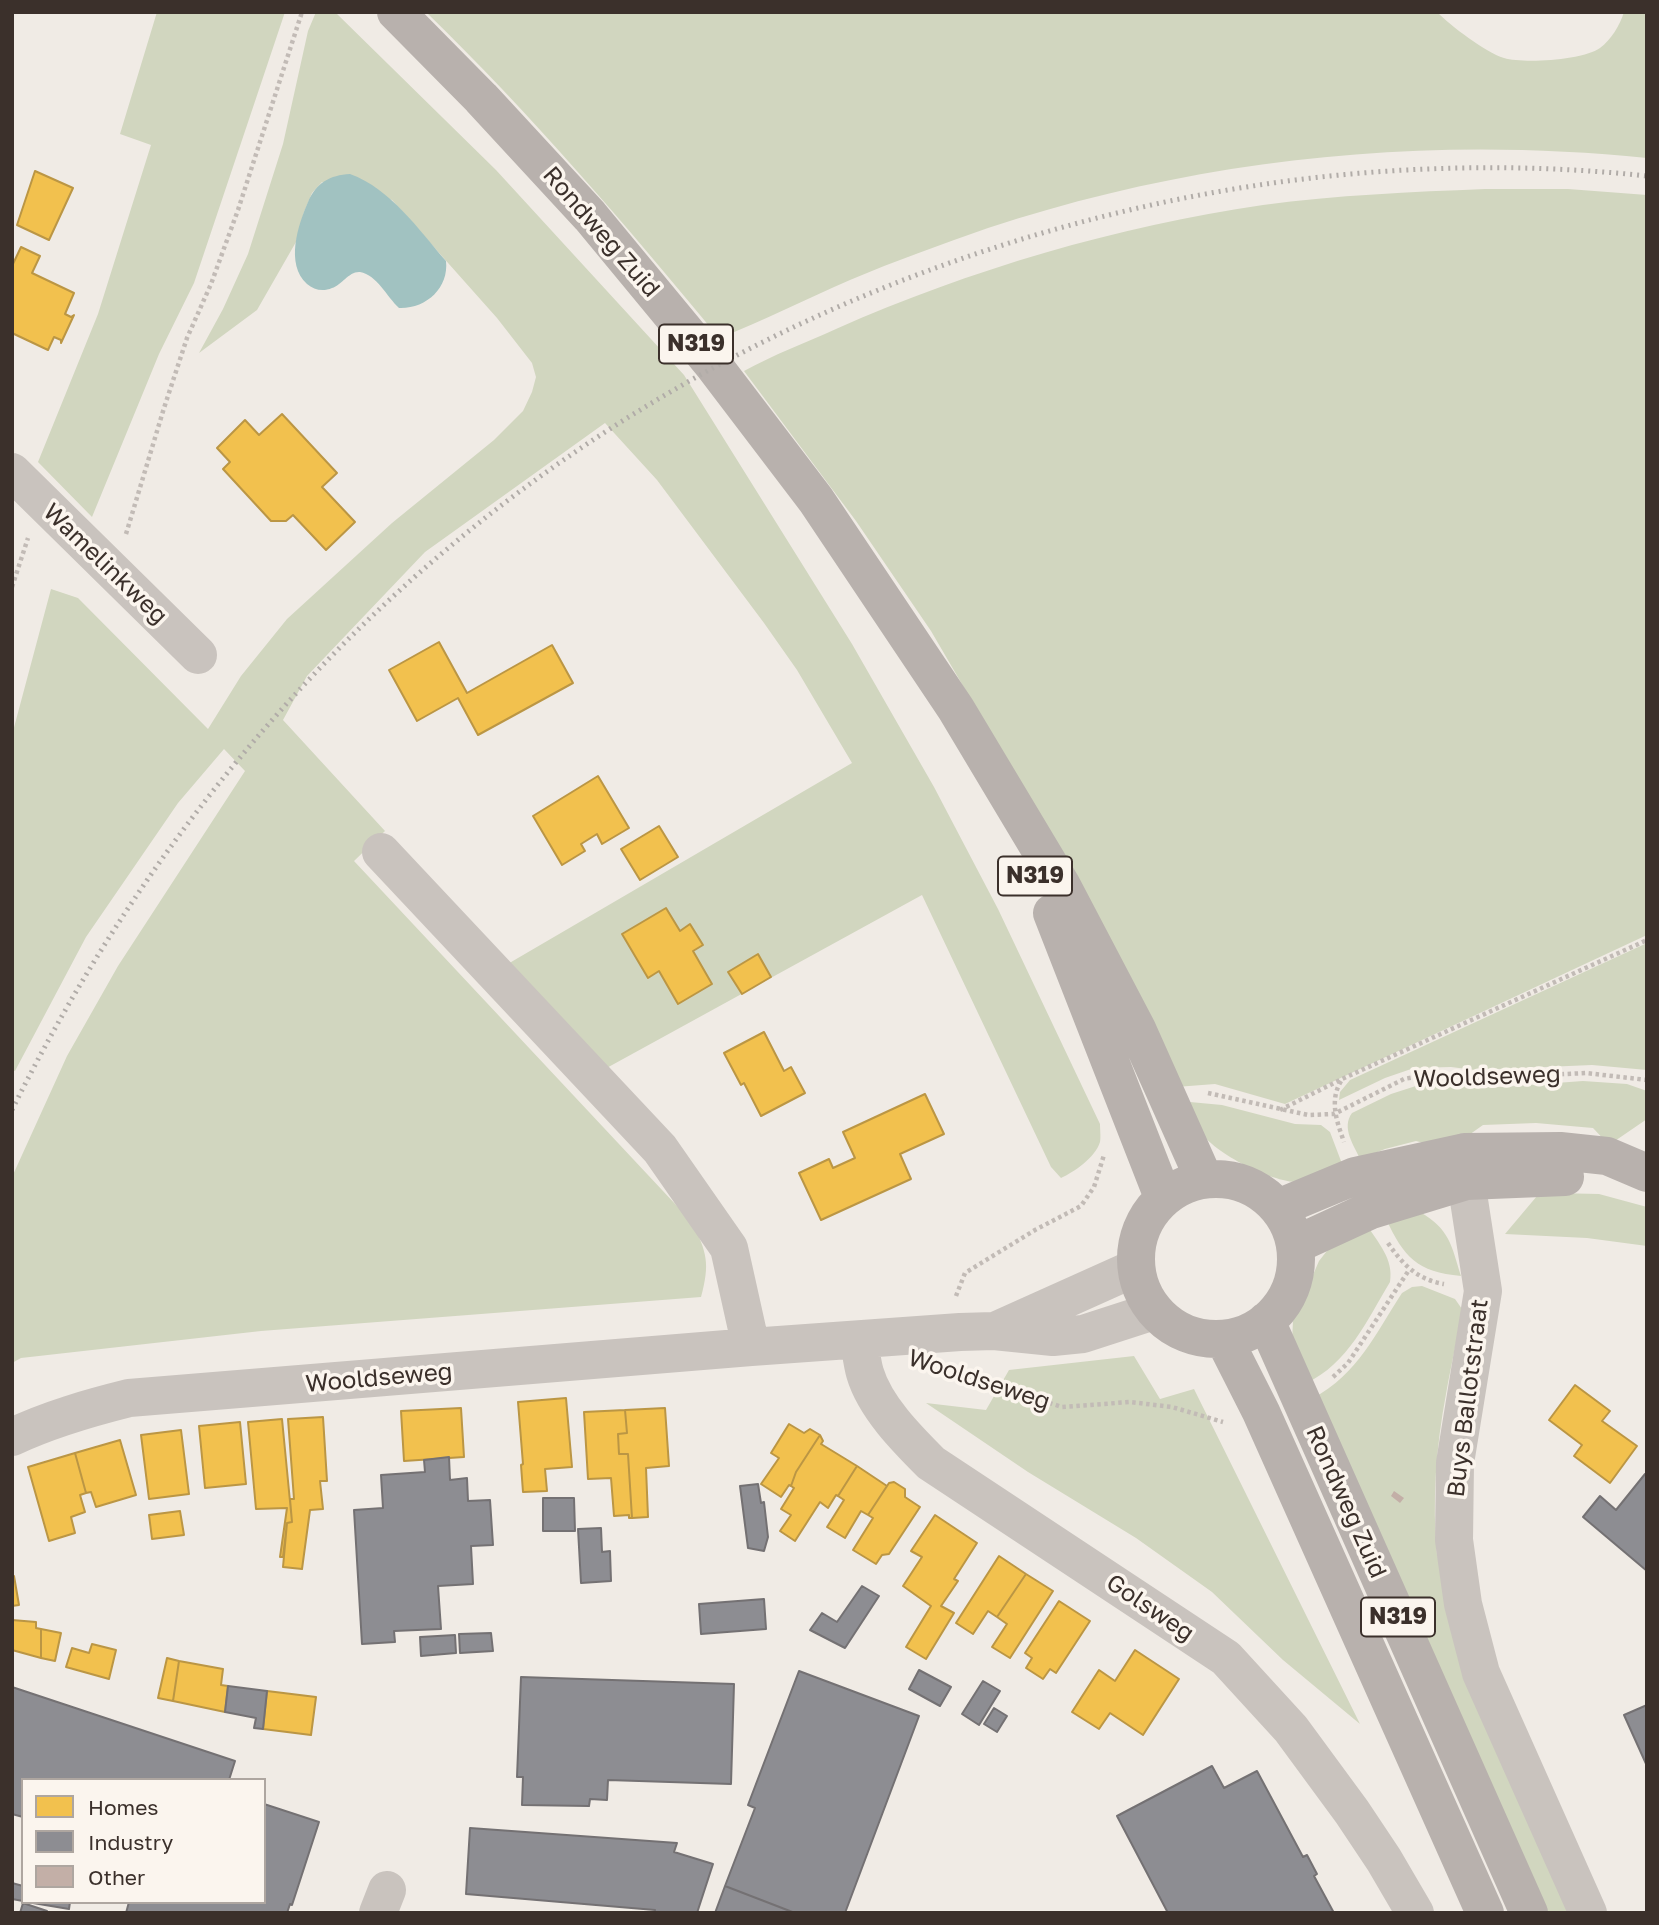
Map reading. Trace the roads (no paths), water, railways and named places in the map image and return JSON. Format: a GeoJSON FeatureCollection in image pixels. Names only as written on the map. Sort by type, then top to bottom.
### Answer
{"type":"FeatureCollection","features":[{"type":"Feature","properties":{"kind":"main road","name":"Rondweg Zuid"},"geometry":{"type":"LineString","coordinates":[[396,12],[481,98],[590,216],[714,366],[816,500],[956,709],[1068,898],[1137,1029],[1205,1179]]}},
{"type":"Feature","properties":{"kind":"main road","name":"Rondweg Zuid"},"geometry":{"type":"LineString","coordinates":[[956,709],[1044,895],[1163,1197]]}},
{"type":"Feature","properties":{"kind":"main road"},"geometry":{"type":"LineString","coordinates":[[1278,1208],[1356,1176],[1466,1166],[1554,1177],[1605,1180],[1644,1165]]}},
{"type":"Feature","properties":{"kind":"main road"},"geometry":{"type":"LineString","coordinates":[[1294,1245],[1466,1166]]}},
{"type":"Feature","properties":{"kind":"main road"},"geometry":{"type":"LineString","coordinates":[[1205,1179],[1231,1180],[1257,1190],[1278,1208],[1289,1225],[1294,1245],[1296,1266],[1291,1287],[1281,1306],[1266,1321],[1247,1333],[1224,1339],[1198,1337],[1174,1328],[1154,1311],[1142,1291],[1135,1268],[1136,1242],[1146,1217],[1163,1197],[1182,1185],[1205,1179]]}},
{"type":"Feature","properties":{"kind":"main road","name":"Rondweg Zuid"},"geometry":{"type":"LineString","coordinates":[[1266,1321],[1529,1913]]}},
{"type":"Feature","properties":{"kind":"main road","name":"Rondweg Zuid"},"geometry":{"type":"LineString","coordinates":[[1224,1339],[1261,1412],[1485,1913]]}},
{"type":"Feature","properties":{"kind":"street","name":"Wamelinkweg"},"geometry":{"type":"LineString","coordinates":[[12,472],[198,655]]}},
{"type":"Feature","properties":{"kind":"street"},"geometry":{"type":"LineString","coordinates":[[381,852],[660,1149],[729,1248],[751,1347]]}},
{"type":"Feature","properties":{"kind":"street","name":"Buys Ballotstraat"},"geometry":{"type":"LineString","coordinates":[[1466,1166],[1483,1291],[1455,1463],[1454,1540],[1463,1604],[1481,1672],[1588,1913]]}},
{"type":"Feature","properties":{"kind":"street","name":"Wooldseweg"},"geometry":{"type":"LineString","coordinates":[[994,1331],[1135,1268]]}},
{"type":"Feature","properties":{"kind":"street","name":"Wooldseweg"},"geometry":{"type":"LineString","coordinates":[[12,1437],[34,1426],[78,1411],[129,1398],[751,1347],[994,1331],[1053,1337],[1083,1334],[1154,1311]]}},
{"type":"Feature","properties":{"kind":"street","name":"Golsweg"},"geometry":{"type":"LineString","coordinates":[[859,1340],[865,1373],[871,1387],[900,1433],[931,1463],[1226,1658],[1291,1730],[1352,1812],[1415,1913]]}},
{"type":"Feature","properties":{"kind":"water"},"geometry":{"type":"Polygon","coordinates":[[[350,174],[378,189],[391,200],[446,261],[444,280],[427,301],[399,308],[372,277],[360,272],[325,290],[313,288],[300,276],[295,255],[297,233],[308,202],[324,181],[350,174]]]}},
{"type":"Feature","properties":{"kind":"railway"},"geometry":{"type":"LineString","coordinates":[[12,1110],[104,945],[210,794],[330,658],[463,536],[608,430],[766,340],[936,268],[1117,213],[1247,187],[1380,172],[1514,168],[1647,176]]}}]}
